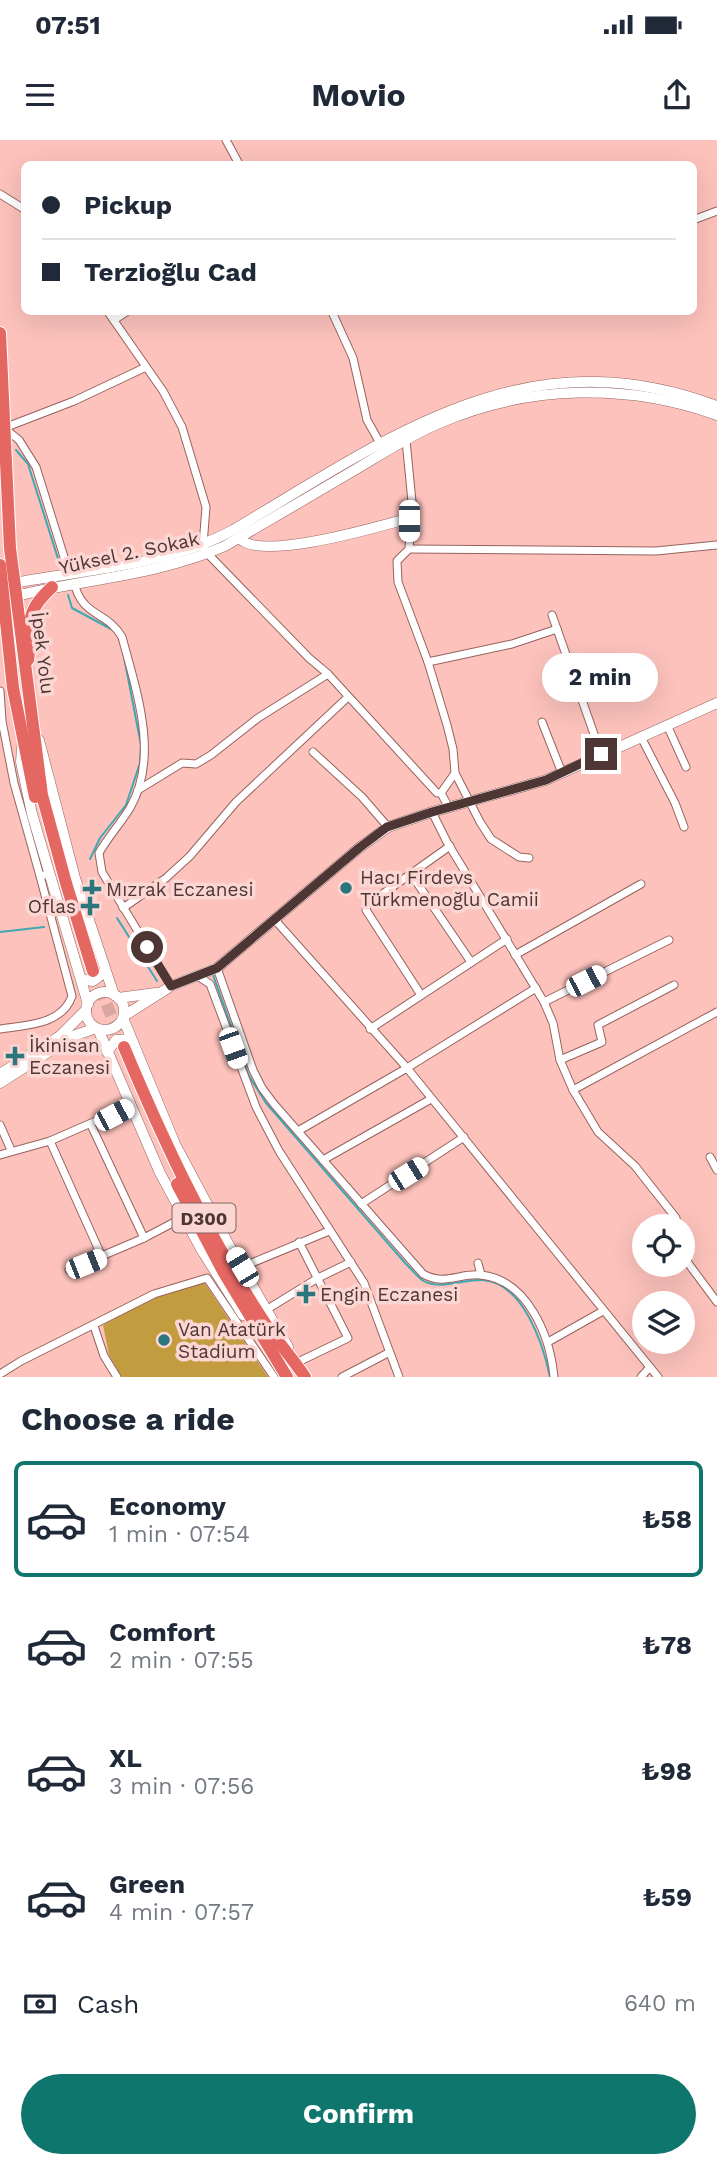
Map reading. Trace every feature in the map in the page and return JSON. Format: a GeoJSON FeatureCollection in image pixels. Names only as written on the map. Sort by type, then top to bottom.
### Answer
{"type":"FeatureCollection","features":[{"type":"Feature","properties":{"kind":"highway","name":"İpek Yolu"},"geometry":{"type":"LineString","coordinates":[[0,333],[4,428],[5,662],[36,805],[91,974]]}},
{"type":"Feature","properties":{"kind":"highway","name":"İpek Yolu"},"geometry":{"type":"LineString","coordinates":[[0,565],[25,675],[42,795],[91,974]]}},
{"type":"Feature","properties":{"kind":"highway"},"geometry":{"type":"LineString","coordinates":[[25,675],[31,641],[30,614],[37,602],[52,587]]}},
{"type":"Feature","properties":{"kind":"highway","name":"D300"},"geometry":{"type":"LineString","coordinates":[[119,1047],[138,1102],[186,1203],[287,1377]]}},
{"type":"Feature","properties":{"kind":"highway","name":"D300"},"geometry":{"type":"LineString","coordinates":[[119,1047],[210,1229],[260,1316],[305,1377]]}},
{"type":"Feature","properties":{"kind":"street"},"geometry":{"type":"LineString","coordinates":[[226,140],[237,161]]}},
{"type":"Feature","properties":{"kind":"street"},"geometry":{"type":"LineString","coordinates":[[0,194],[21,207]]}},
{"type":"Feature","properties":{"kind":"street"},"geometry":{"type":"LineString","coordinates":[[697,218],[717,211]]}},
{"type":"Feature","properties":{"kind":"street"},"geometry":{"type":"LineString","coordinates":[[110,315],[183,427],[206,508],[206,550],[283,633],[327,674],[437,793],[441,793],[449,808]]}},
{"type":"Feature","properties":{"kind":"street"},"geometry":{"type":"LineString","coordinates":[[114,320],[122,315]]}},
{"type":"Feature","properties":{"kind":"street"},"geometry":{"type":"LineString","coordinates":[[333,315],[353,358],[367,421],[380,443]]}},
{"type":"Feature","properties":{"kind":"street"},"geometry":{"type":"LineString","coordinates":[[4,428],[74,401],[146,367]]}},
{"type":"Feature","properties":{"kind":"street"},"geometry":{"type":"LineString","coordinates":[[236,534],[380,443],[418,423],[462,404],[512,390],[540,385],[593,382],[620,384],[684,395],[717,406]]}},
{"type":"Feature","properties":{"kind":"street"},"geometry":{"type":"LineString","coordinates":[[236,534],[441,422],[515,399],[563,393],[643,396],[717,415]]}},
{"type":"Feature","properties":{"kind":"street"},"geometry":{"type":"LineString","coordinates":[[4,428],[19,440],[36,467],[69,573]]}},
{"type":"Feature","properties":{"kind":"street"},"geometry":{"type":"LineString","coordinates":[[407,440],[412,502],[409,549],[397,561],[398,582],[428,662],[450,737],[454,773],[491,839],[519,857],[529,858]]}},
{"type":"Feature","properties":{"kind":"street"},"geometry":{"type":"LineString","coordinates":[[236,534],[247,545],[294,546],[409,521]]}},
{"type":"Feature","properties":{"kind":"street","name":"Yüksel 2. Sokak"},"geometry":{"type":"LineString","coordinates":[[6,591],[52,587],[174,564],[236,534]]}},
{"type":"Feature","properties":{"kind":"street"},"geometry":{"type":"LineString","coordinates":[[409,549],[656,551],[717,545]]}},
{"type":"Feature","properties":{"kind":"street","name":"Yüksel 2. Sokak"},"geometry":{"type":"LineString","coordinates":[[6,591],[69,573],[206,550]]}},
{"type":"Feature","properties":{"kind":"street"},"geometry":{"type":"LineString","coordinates":[[75,583],[83,604],[116,627],[122,636],[145,738],[144,762],[138,790],[130,808],[99,853],[102,872],[171,986]]}},
{"type":"Feature","properties":{"kind":"street"},"geometry":{"type":"LineString","coordinates":[[552,615],[601,754]]}},
{"type":"Feature","properties":{"kind":"street"},"geometry":{"type":"LineString","coordinates":[[428,662],[512,644],[557,629]]}},
{"type":"Feature","properties":{"kind":"street"},"geometry":{"type":"LineString","coordinates":[[138,790],[182,763],[196,764],[211,755],[258,718],[327,674]]}},
{"type":"Feature","properties":{"kind":"street"},"geometry":{"type":"LineString","coordinates":[[0,691],[3,745],[44,875],[91,974],[116,996],[123,1006],[119,1047],[130,1106],[160,1173],[217,1275],[266,1345]]}},
{"type":"Feature","properties":{"kind":"street"},"geometry":{"type":"LineString","coordinates":[[123,908],[166,878],[190,856],[236,802],[348,697]]}},
{"type":"Feature","properties":{"kind":"street"},"geometry":{"type":"LineString","coordinates":[[0,1083],[73,1036],[97,1029],[110,1030],[120,1024],[123,1017],[160,992],[217,968],[387,827],[546,780],[717,704]]}},
{"type":"Feature","properties":{"kind":"street"},"geometry":{"type":"LineString","coordinates":[[542,722],[562,773]]}},
{"type":"Feature","properties":{"kind":"street"},"geometry":{"type":"LineString","coordinates":[[667,725],[686,767]]}},
{"type":"Feature","properties":{"kind":"street"},"geometry":{"type":"LineString","coordinates":[[0,1029],[45,1023],[69,1006],[72,996],[69,977],[51,923],[21,762],[23,737]]}},
{"type":"Feature","properties":{"kind":"street"},"geometry":{"type":"LineString","coordinates":[[641,737],[675,803],[684,827]]}},
{"type":"Feature","properties":{"kind":"street"},"geometry":{"type":"LineString","coordinates":[[313,752],[362,797],[387,827]]}},
{"type":"Feature","properties":{"kind":"street"},"geometry":{"type":"LineString","coordinates":[[441,793],[454,773]]}},
{"type":"Feature","properties":{"kind":"street"},"geometry":{"type":"LineString","coordinates":[[432,812],[544,1002],[553,1023],[560,1060],[573,1090],[598,1132],[635,1166],[673,1214]]}},
{"type":"Feature","properties":{"kind":"street"},"geometry":{"type":"LineString","coordinates":[[421,995],[366,910],[367,905],[450,846]]}},
{"type":"Feature","properties":{"kind":"street"},"geometry":{"type":"LineString","coordinates":[[411,874],[471,962]]}},
{"type":"Feature","properties":{"kind":"street"},"geometry":{"type":"LineString","coordinates":[[515,955],[641,884]]}},
{"type":"Feature","properties":{"kind":"street"},"geometry":{"type":"LineString","coordinates":[[275,920],[407,1068],[658,1377]]}},
{"type":"Feature","properties":{"kind":"street"},"geometry":{"type":"LineString","coordinates":[[370,1029],[507,939]]}},
{"type":"Feature","properties":{"kind":"street"},"geometry":{"type":"LineString","coordinates":[[544,1002],[669,940]]}},
{"type":"Feature","properties":{"kind":"street"},"geometry":{"type":"LineString","coordinates":[[217,968],[258,1079],[274,1104],[423,1274],[433,1280],[481,1275],[507,1284],[525,1300],[548,1342],[554,1377]]}},
{"type":"Feature","properties":{"kind":"street"},"geometry":{"type":"LineString","coordinates":[[91,974],[87,1007],[89,1021],[119,1047],[296,1363],[348,1338],[299,1242]]}},
{"type":"Feature","properties":{"kind":"street"},"geometry":{"type":"LineString","coordinates":[[199,976],[210,984],[241,1070],[267,1129],[364,1283],[399,1377]]}},
{"type":"Feature","properties":{"kind":"street"},"geometry":{"type":"LineString","coordinates":[[560,1060],[602,1042],[598,1025],[674,985]]}},
{"type":"Feature","properties":{"kind":"street"},"geometry":{"type":"LineString","coordinates":[[298,1131],[407,1068],[536,988]]}},
{"type":"Feature","properties":{"kind":"street"},"geometry":{"type":"LineString","coordinates":[[0,1074],[60,1036],[91,999],[101,993],[116,996],[160,992]]}},
{"type":"Feature","properties":{"kind":"street"},"geometry":{"type":"LineString","coordinates":[[573,1090],[717,1012]]}},
{"type":"Feature","properties":{"kind":"street"},"geometry":{"type":"LineString","coordinates":[[323,1160],[431,1099]]}},
{"type":"Feature","properties":{"kind":"street"},"geometry":{"type":"LineString","coordinates":[[0,1155],[50,1142],[130,1106]]}},
{"type":"Feature","properties":{"kind":"street"},"geometry":{"type":"LineString","coordinates":[[0,1125],[11,1150]]}},
{"type":"Feature","properties":{"kind":"street"},"geometry":{"type":"LineString","coordinates":[[91,1125],[144,1238]]}},
{"type":"Feature","properties":{"kind":"street"},"geometry":{"type":"LineString","coordinates":[[361,1204],[464,1137]]}},
{"type":"Feature","properties":{"kind":"street"},"geometry":{"type":"LineString","coordinates":[[50,1142],[102,1257]]}},
{"type":"Feature","properties":{"kind":"street"},"geometry":{"type":"LineString","coordinates":[[710,1157],[717,1170]]}},
{"type":"Feature","properties":{"kind":"street"},"geometry":{"type":"LineString","coordinates":[[69,1270],[144,1238],[184,1217]]}},
{"type":"Feature","properties":{"kind":"street"},"geometry":{"type":"LineString","coordinates":[[242,1267],[329,1231]]}},
{"type":"Feature","properties":{"kind":"street"},"geometry":{"type":"LineString","coordinates":[[266,1310],[318,1278],[351,1262]]}},
{"type":"Feature","properties":{"kind":"street"},"geometry":{"type":"LineString","coordinates":[[478,1263],[481,1275]]}},
{"type":"Feature","properties":{"kind":"street"},"geometry":{"type":"LineString","coordinates":[[695,1272],[717,1302]]}},
{"type":"Feature","properties":{"kind":"street"},"geometry":{"type":"LineString","coordinates":[[0,1374],[154,1294],[207,1278],[274,1377]]}},
{"type":"Feature","properties":{"kind":"street"},"geometry":{"type":"LineString","coordinates":[[548,1342],[603,1311]]}},
{"type":"Feature","properties":{"kind":"street"},"geometry":{"type":"LineString","coordinates":[[94,1326],[104,1356],[117,1377]]}},
{"type":"Feature","properties":{"kind":"street"},"geometry":{"type":"LineString","coordinates":[[342,1377],[388,1353]]}},
{"type":"Feature","properties":{"kind":"street"},"geometry":{"type":"LineString","coordinates":[[641,1377],[650,1367]]}},
{"type":"Feature","properties":{"kind":"shaded area"},"geometry":{"type":"Polygon","coordinates":[[[204,1282],[268,1377],[121,1377],[109,1355],[103,1325],[135,1304],[204,1282]]]}},
{"type":"Feature","properties":{"kind":"waterway"},"geometry":{"type":"LineString","coordinates":[[16,450],[28,464],[61,568]]}},
{"type":"Feature","properties":{"kind":"waterway"},"geometry":{"type":"LineString","coordinates":[[68,595],[72,608],[111,629]]}},
{"type":"Feature","properties":{"kind":"waterway"},"geometry":{"type":"LineString","coordinates":[[90,859],[100,838],[126,805],[140,763],[141,745],[123,652]]}},
{"type":"Feature","properties":{"kind":"waterway"},"geometry":{"type":"LineString","coordinates":[[117,918],[157,981]]}},
{"type":"Feature","properties":{"kind":"waterway"},"geometry":{"type":"LineString","coordinates":[[0,932],[44,927]]}},
{"type":"Feature","properties":{"kind":"waterway"},"geometry":{"type":"LineString","coordinates":[[213,975],[249,1076],[266,1103],[422,1280],[436,1285],[482,1280],[496,1283],[509,1291],[529,1317],[550,1377]]}},
{"type":"Feature","properties":{"kind":"tunnel"},"geometry":{"type":"LineString","coordinates":[[93,971],[124,1047]]}},
{"type":"Feature","properties":{"kind":"place","name":"Hacı Firdevs Türkmenoğlu Camii"},"geometry":{"type":"Point","coordinates":[346,888]}},
{"type":"Feature","properties":{"kind":"place","name":"Mızrak Eczanesi"},"geometry":{"type":"Point","coordinates":[92,889]}},
{"type":"Feature","properties":{"kind":"place","name":"Oflas"},"geometry":{"type":"Point","coordinates":[90,906]}},
{"type":"Feature","properties":{"kind":"place","name":"İkinisan Eczanesi"},"geometry":{"type":"Point","coordinates":[15,1056]}},
{"type":"Feature","properties":{"kind":"place","name":"Engin Eczanesi"},"geometry":{"type":"Point","coordinates":[306,1294]}},
{"type":"Feature","properties":{"kind":"place","name":"Van Atatürk Stadium"},"geometry":{"type":"Point","coordinates":[164,1340]}},
{"type":"Feature","properties":{"kind":"route"},"geometry":{"type":"LineString","coordinates":[[147,947],[171,986],[199,976],[217,968],[387,827],[546,780],[601,754]]}}]}
